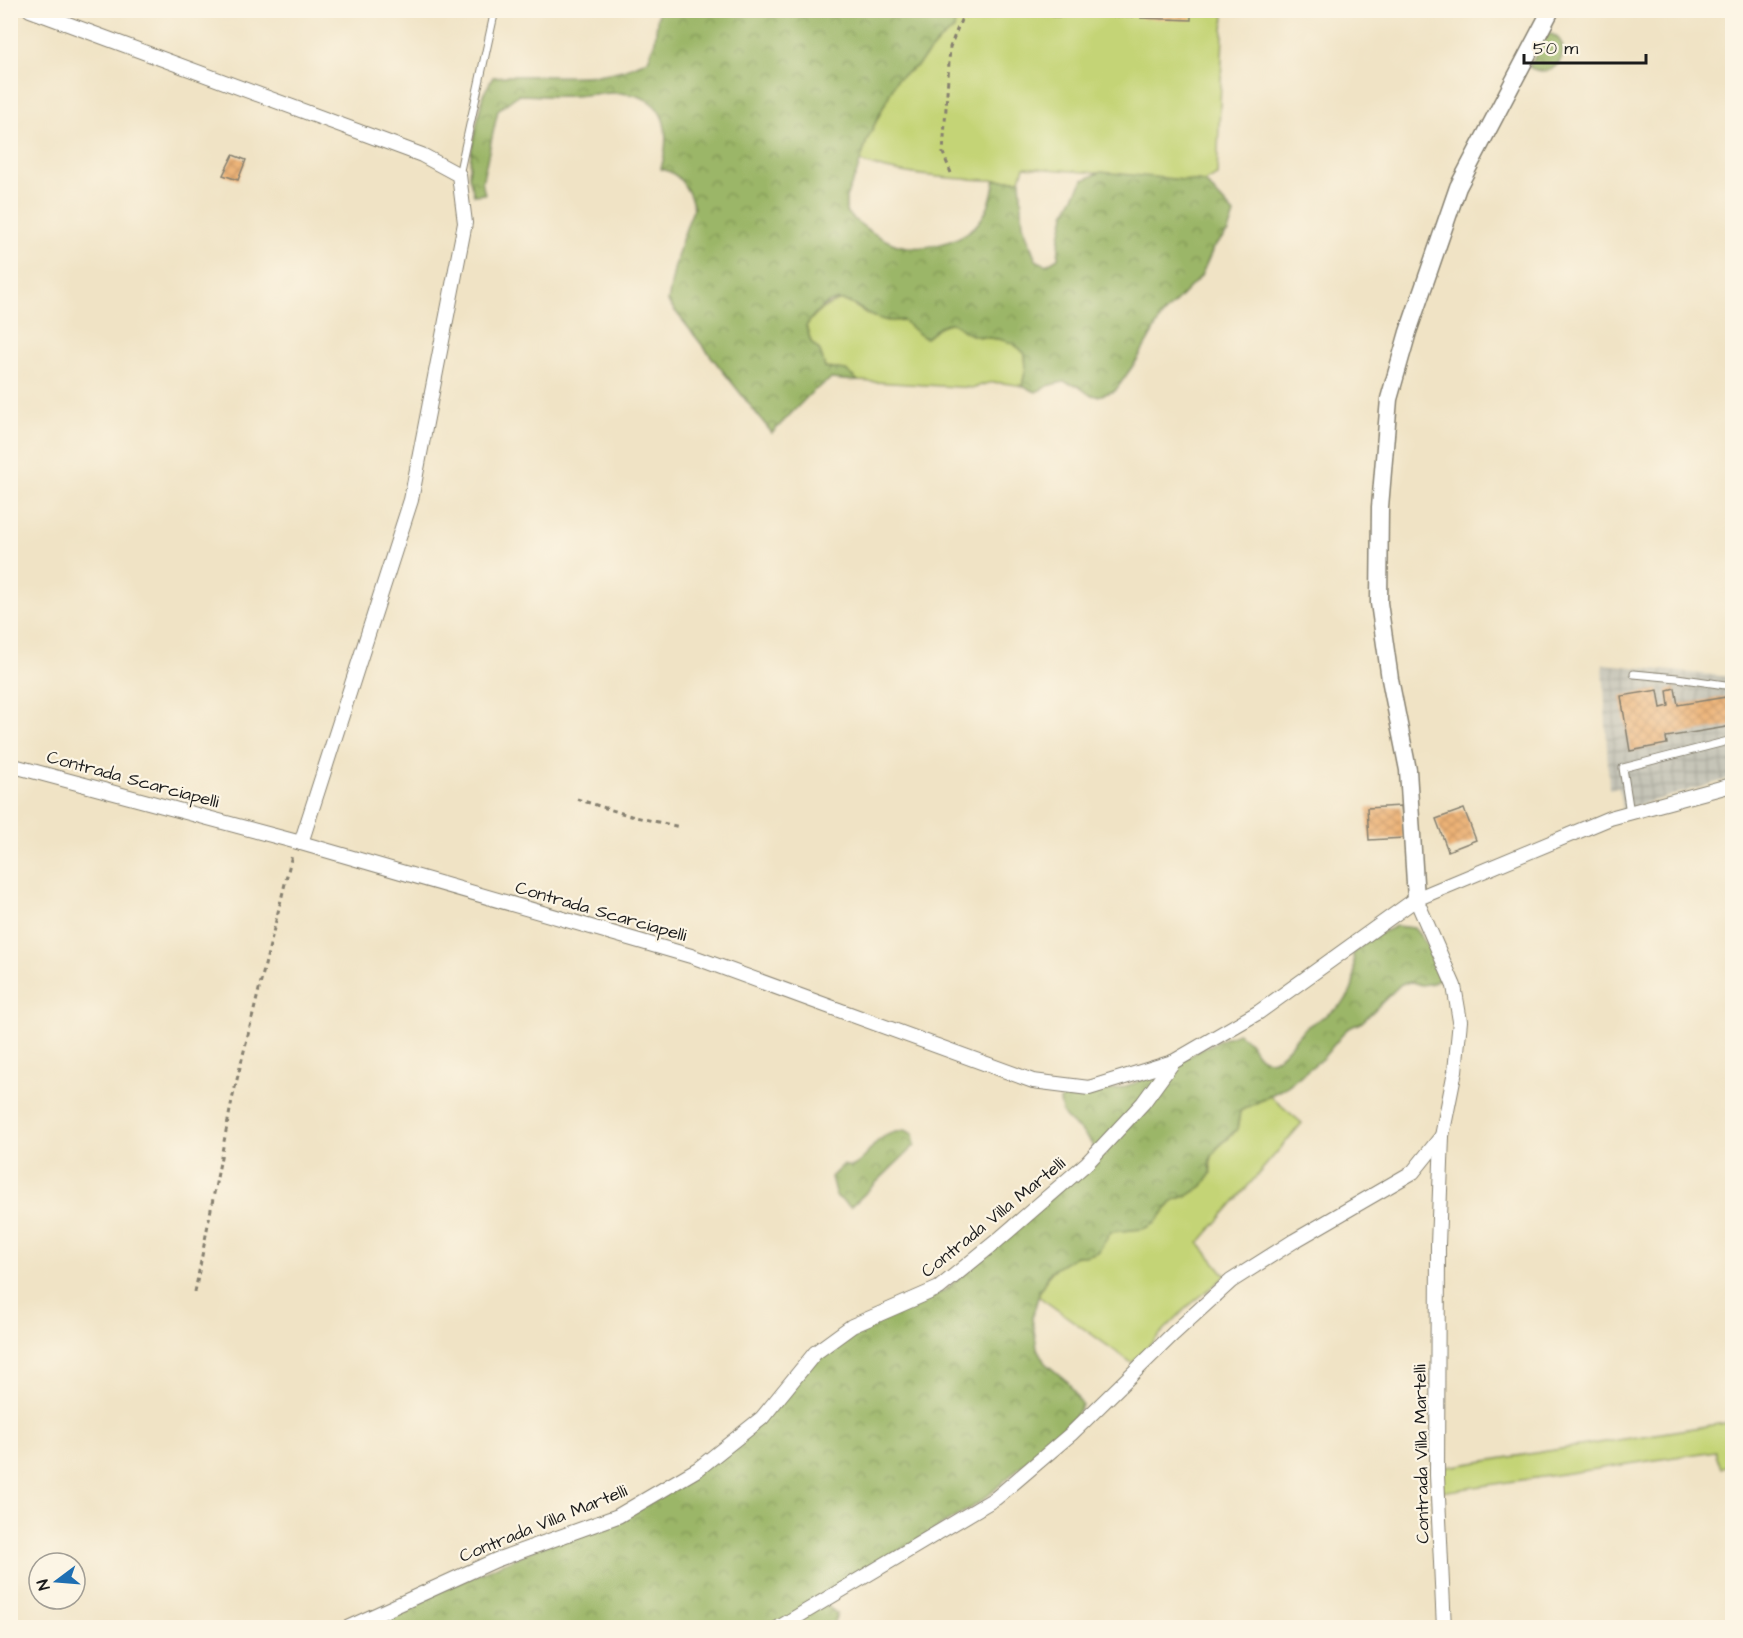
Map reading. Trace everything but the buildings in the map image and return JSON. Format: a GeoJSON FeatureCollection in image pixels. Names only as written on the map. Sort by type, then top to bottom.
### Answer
{"type":"FeatureCollection","features":[{"type":"Feature","properties":{"kind":"street"},"geometry":{"type":"LineString","coordinates":[[30,10],[422,155],[459,175],[465,223],[411,500],[298,842]]}},
{"type":"Feature","properties":{"kind":"street"},"geometry":{"type":"LineString","coordinates":[[1551,10],[1458,187],[1408,332],[1389,399],[1380,507],[1379,603],[1390,679],[1408,770],[1416,899],[1610,818],[1732,785]]}},
{"type":"Feature","properties":{"kind":"street","name":"Contrada Scarciapelli"},"geometry":{"type":"LineString","coordinates":[[10,765],[298,842],[692,956],[1033,1081],[1089,1088],[1173,1062]]}},
{"type":"Feature","properties":{"kind":"street","name":"Contrada Villa Martelli"},"geometry":{"type":"LineString","coordinates":[[347,1628],[496,1560],[618,1516],[698,1469],[762,1418],[815,1353],[852,1326],[939,1288],[998,1240],[1087,1163],[1143,1102],[1173,1062],[1259,1012],[1416,899],[1454,986],[1460,1022],[1455,1071],[1442,1136],[1438,1245],[1437,1475],[1444,1628]]}},
{"type":"Feature","properties":{"kind":"street","name":"Contrada Villa Martelli"},"geometry":{"type":"LineString","coordinates":[[778,1628],[996,1498],[1071,1434],[1231,1281],[1294,1240],[1413,1172],[1442,1136]]}},
{"type":"Feature","properties":{"kind":"lane"},"geometry":{"type":"LineString","coordinates":[[459,175],[495,10]]}},
{"type":"Feature","properties":{"kind":"lane"},"geometry":{"type":"LineString","coordinates":[[1040,10],[1054,13],[1132,13]]}},
{"type":"Feature","properties":{"kind":"lane"},"geometry":{"type":"LineString","coordinates":[[1634,674],[1732,686]]}},
{"type":"Feature","properties":{"kind":"lane"},"geometry":{"type":"LineString","coordinates":[[1630,813],[1623,768],[1732,740]]}},
{"type":"Feature","properties":{"kind":"path"},"geometry":{"type":"LineString","coordinates":[[951,173],[943,153],[950,47],[961,20],[977,10]]}},
{"type":"Feature","properties":{"kind":"path"},"geometry":{"type":"LineString","coordinates":[[577,799],[631,816],[680,827]]}},
{"type":"Feature","properties":{"kind":"path"},"geometry":{"type":"LineString","coordinates":[[195,1292],[232,1100],[298,842]]}},
{"type":"Feature","properties":{"kind":"shaded area"},"geometry":{"type":"Polygon","coordinates":[[[1603,664],[1732,677],[1732,778],[1622,810],[1619,788],[1609,789],[1603,664]]]}},
{"type":"Feature","properties":{"kind":"green space"},"geometry":{"type":"Polygon","coordinates":[[[658,11],[956,11],[954,29],[939,41],[917,66],[897,79],[867,140],[846,197],[846,212],[868,230],[892,243],[902,246],[926,247],[961,236],[978,223],[985,213],[995,180],[1020,180],[1023,225],[1036,260],[1046,265],[1058,258],[1066,211],[1083,180],[1101,172],[1205,182],[1234,214],[1228,232],[1214,247],[1201,276],[1162,316],[1137,360],[1115,391],[1098,396],[1090,395],[1078,386],[1064,382],[1050,385],[1036,392],[1022,386],[1026,368],[1025,354],[1011,343],[975,336],[951,323],[941,326],[926,338],[902,320],[888,321],[843,301],[832,302],[820,309],[806,326],[811,342],[820,351],[825,368],[846,370],[858,381],[831,379],[812,392],[772,433],[668,302],[678,254],[694,208],[683,183],[673,174],[661,169],[666,132],[664,121],[652,104],[642,98],[621,93],[566,96],[518,95],[498,110],[482,183],[485,194],[474,195],[469,176],[471,152],[483,95],[493,77],[590,76],[628,68],[648,60],[655,41],[658,11]]]}},
{"type":"Feature","properties":{"kind":"green space"},"geometry":{"type":"Polygon","coordinates":[[[1224,11],[1217,175],[1205,182],[1024,167],[1020,180],[981,180],[918,175],[860,162],[867,140],[897,79],[917,66],[939,41],[954,29],[956,12],[1224,11]]]}},
{"type":"Feature","properties":{"kind":"green space"},"geometry":{"type":"Polygon","coordinates":[[[1548,33],[1557,37],[1562,44],[1561,59],[1549,70],[1540,71],[1529,67],[1548,33]]]}},
{"type":"Feature","properties":{"kind":"green space"},"geometry":{"type":"Polygon","coordinates":[[[842,300],[871,316],[904,321],[926,338],[941,326],[951,323],[975,336],[1011,343],[1025,354],[1026,368],[1022,386],[992,383],[975,388],[858,381],[846,370],[825,368],[820,351],[811,342],[806,326],[821,310],[842,300]]]}},
{"type":"Feature","properties":{"kind":"green space"},"geometry":{"type":"Polygon","coordinates":[[[1396,926],[1414,928],[1439,960],[1443,976],[1433,983],[1401,984],[1362,1022],[1347,1029],[1323,1058],[1286,1087],[1240,1111],[1237,1129],[1217,1148],[1210,1160],[1211,1173],[1203,1186],[1189,1195],[1174,1200],[1154,1224],[1143,1229],[1111,1232],[1098,1252],[1076,1256],[1051,1271],[1040,1290],[1032,1318],[1037,1348],[1045,1363],[1068,1382],[1082,1405],[1073,1419],[982,1501],[819,1599],[837,1614],[832,1627],[355,1628],[674,1489],[833,1344],[857,1327],[944,1291],[1100,1155],[1084,1134],[1062,1112],[1060,1101],[1068,1091],[1090,1093],[1133,1084],[1238,1033],[1248,1041],[1261,1058],[1270,1060],[1276,1058],[1287,1050],[1304,1029],[1347,998],[1354,982],[1353,954],[1370,938],[1396,926]]]}},
{"type":"Feature","properties":{"kind":"green space"},"geometry":{"type":"Polygon","coordinates":[[[1270,1096],[1302,1123],[1199,1243],[1226,1276],[1186,1308],[1132,1363],[1038,1296],[1047,1278],[1056,1268],[1074,1257],[1098,1252],[1111,1232],[1154,1224],[1174,1200],[1189,1195],[1211,1173],[1214,1152],[1236,1130],[1240,1111],[1270,1096]]]}},
{"type":"Feature","properties":{"kind":"green space"},"geometry":{"type":"Polygon","coordinates":[[[905,1130],[913,1134],[915,1145],[851,1207],[836,1196],[831,1177],[843,1165],[851,1167],[855,1165],[881,1138],[905,1130]]]}},
{"type":"Feature","properties":{"kind":"green space"},"geometry":{"type":"Polygon","coordinates":[[[1732,1422],[1732,1466],[1721,1468],[1715,1451],[1442,1492],[1441,1468],[1732,1422]]]}}]}
